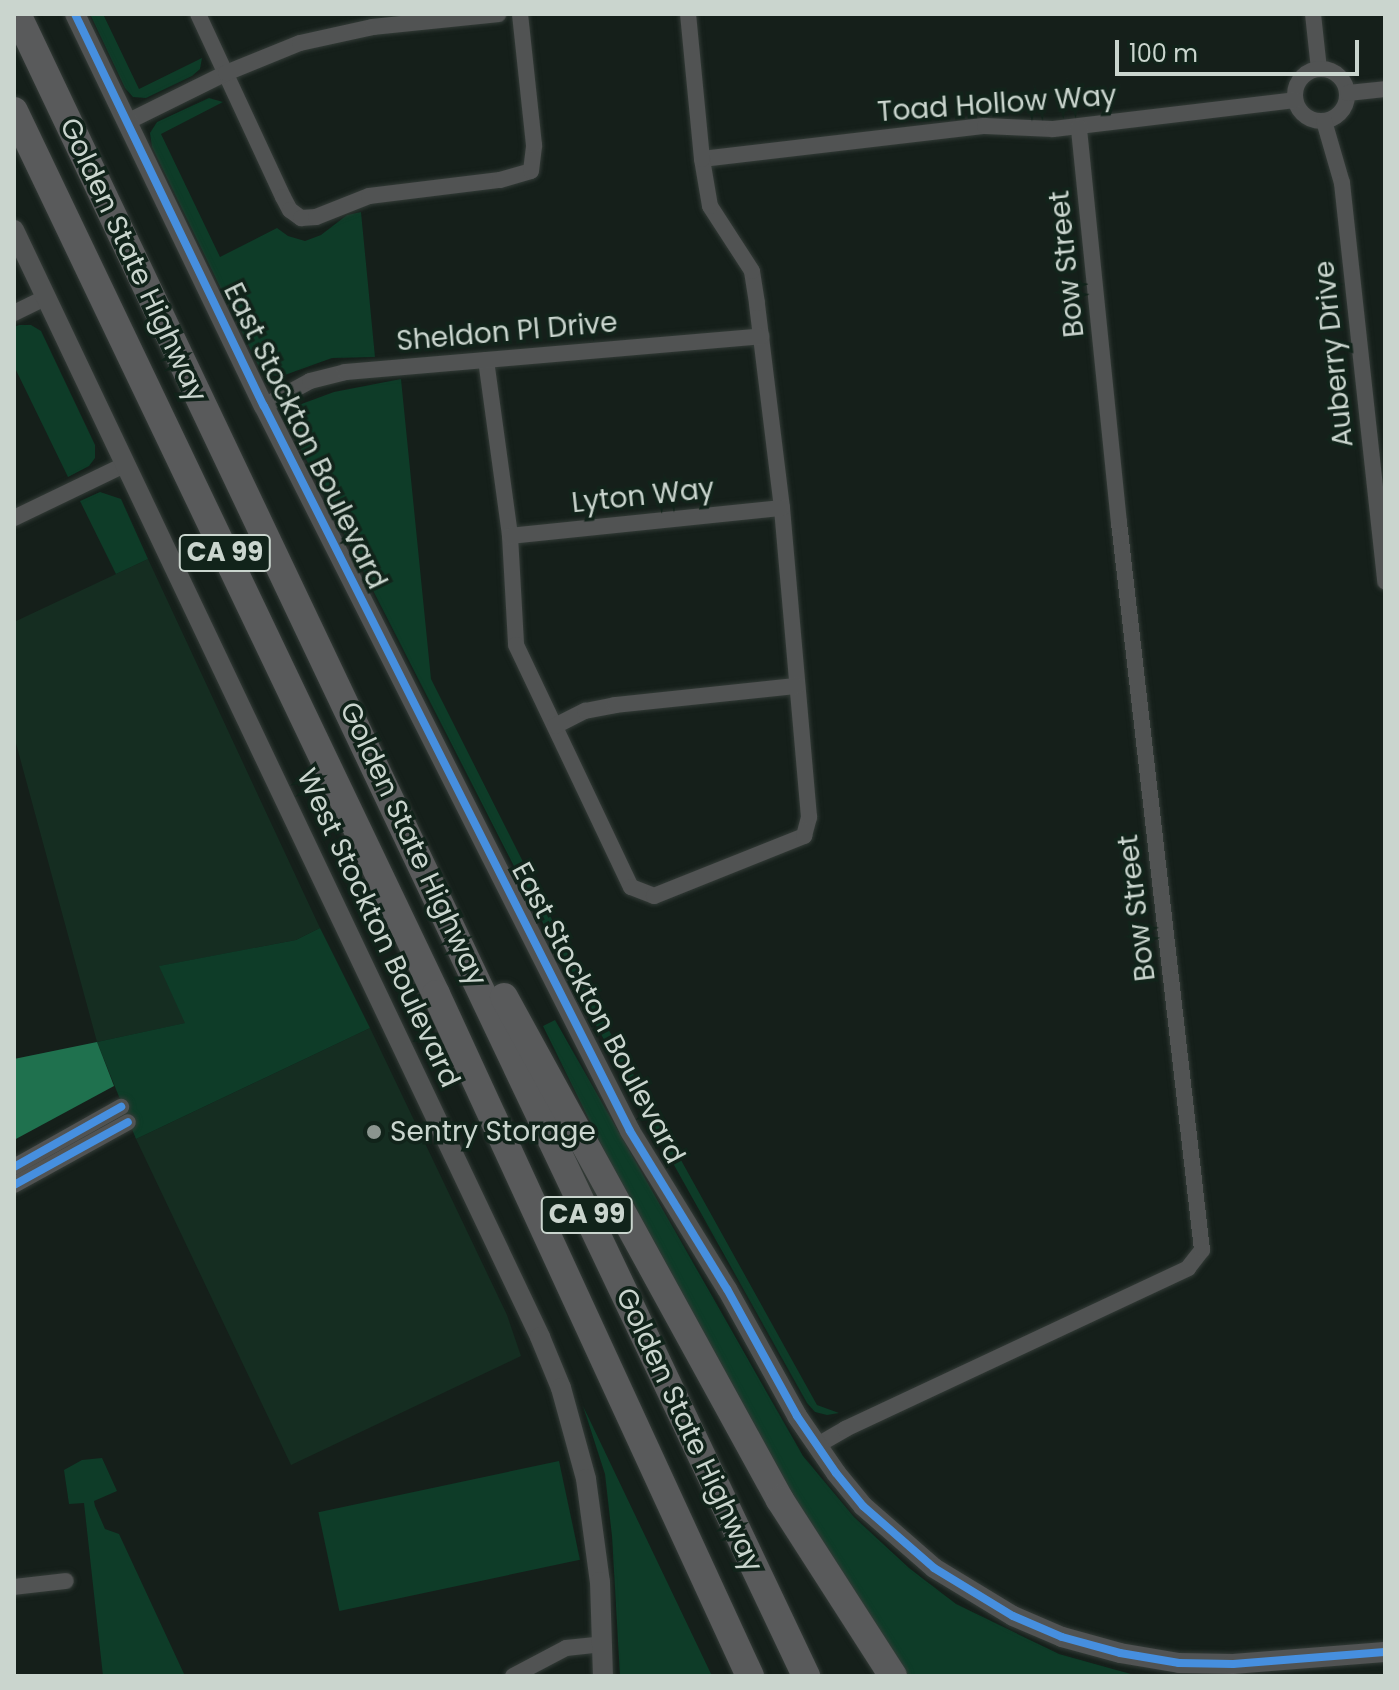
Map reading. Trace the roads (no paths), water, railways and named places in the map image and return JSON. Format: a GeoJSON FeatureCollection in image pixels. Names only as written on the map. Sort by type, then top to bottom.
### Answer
{"type":"FeatureCollection","features":[{"type":"Feature","properties":{"kind":"highway","name":"Golden State Highway"},"geometry":{"type":"LineString","coordinates":[[17,14],[806,1676]]}},
{"type":"Feature","properties":{"kind":"highway","name":"Golden State Highway"},"geometry":{"type":"LineString","coordinates":[[14,111],[443,1008],[750,1676]]}},
{"type":"Feature","properties":{"kind":"highway"},"geometry":{"type":"LineString","coordinates":[[370,753],[780,1500],[893,1676]]}},
{"type":"Feature","properties":{"kind":"street","name":"East Stockton Boulevard"},"geometry":{"type":"LineString","coordinates":[[75,14],[264,406],[630,1131],[727,1289],[816,1446],[863,1506],[934,1568],[1013,1616],[1062,1637],[1120,1653],[1179,1663],[1233,1664],[1385,1652]]}},
{"type":"Feature","properties":{"kind":"street"},"geometry":{"type":"LineString","coordinates":[[198,14],[290,210],[301,218],[389,192],[519,177],[531,171],[534,145],[520,14]]}},
{"type":"Feature","properties":{"kind":"street"},"geometry":{"type":"LineString","coordinates":[[127,122],[226,73],[333,33],[498,14]]}},
{"type":"Feature","properties":{"kind":"street"},"geometry":{"type":"LineString","coordinates":[[486,360],[510,536],[516,645],[631,887],[654,896],[804,836],[809,817],[782,508],[752,271],[710,206],[702,159],[688,14]]}},
{"type":"Feature","properties":{"kind":"street"},"geometry":{"type":"LineString","coordinates":[[1313,14],[1319,69]]}},
{"type":"Feature","properties":{"kind":"street"},"geometry":{"type":"LineString","coordinates":[[1319,69],[1337,74],[1348,93],[1340,113],[1324,121],[1308,118],[1295,100],[1303,77],[1319,69]]}},
{"type":"Feature","properties":{"kind":"street"},"geometry":{"type":"LineString","coordinates":[[1348,93],[1385,89]]}},
{"type":"Feature","properties":{"kind":"street","name":"Toad Hollow Way"},"geometry":{"type":"LineString","coordinates":[[702,159],[985,126],[1079,127],[1295,100]]}},
{"type":"Feature","properties":{"kind":"street","name":"Auberry Drive"},"geometry":{"type":"LineString","coordinates":[[1324,121],[1342,183],[1377,438],[1385,582]]}},
{"type":"Feature","properties":{"kind":"street","name":"Bow Street"},"geometry":{"type":"LineString","coordinates":[[816,1446],[845,1429],[1188,1268],[1202,1250],[1119,523],[1079,127]]}},
{"type":"Feature","properties":{"kind":"street","name":"West Stockton Boulevard"},"geometry":{"type":"LineString","coordinates":[[14,230],[540,1337],[561,1388],[586,1479],[600,1582],[603,1676]]}},
{"type":"Feature","properties":{"kind":"street"},"geometry":{"type":"LineString","coordinates":[[14,313],[47,297]]}},
{"type":"Feature","properties":{"kind":"street","name":"Sheldon Pl Drive"},"geometry":{"type":"LineString","coordinates":[[264,406],[310,381],[345,372],[761,336]]}},
{"type":"Feature","properties":{"kind":"street"},"geometry":{"type":"LineString","coordinates":[[14,518],[126,464]]}},
{"type":"Feature","properties":{"kind":"street","name":"Lyton Way"},"geometry":{"type":"LineString","coordinates":[[510,536],[782,508]]}},
{"type":"Feature","properties":{"kind":"street"},"geometry":{"type":"LineString","coordinates":[[555,726],[585,711],[615,705],[797,686]]}},
{"type":"Feature","properties":{"kind":"street"},"geometry":{"type":"LineString","coordinates":[[14,1167],[124,1114],[14,1185]]}},
{"type":"Feature","properties":{"kind":"street"},"geometry":{"type":"LineString","coordinates":[[14,1587],[66,1581]]}},
{"type":"Feature","properties":{"kind":"street"},"geometry":{"type":"LineString","coordinates":[[513,1676],[566,1648],[603,1644]]}},
{"type":"Feature","properties":{"kind":"street"},"geometry":{"type":"LineString","coordinates":[[531,1667],[549,1676]]}},
{"type":"Feature","properties":{"kind":"place","name":"Sentry Storage"},"geometry":{"type":"Point","coordinates":[374,1132]}}]}
